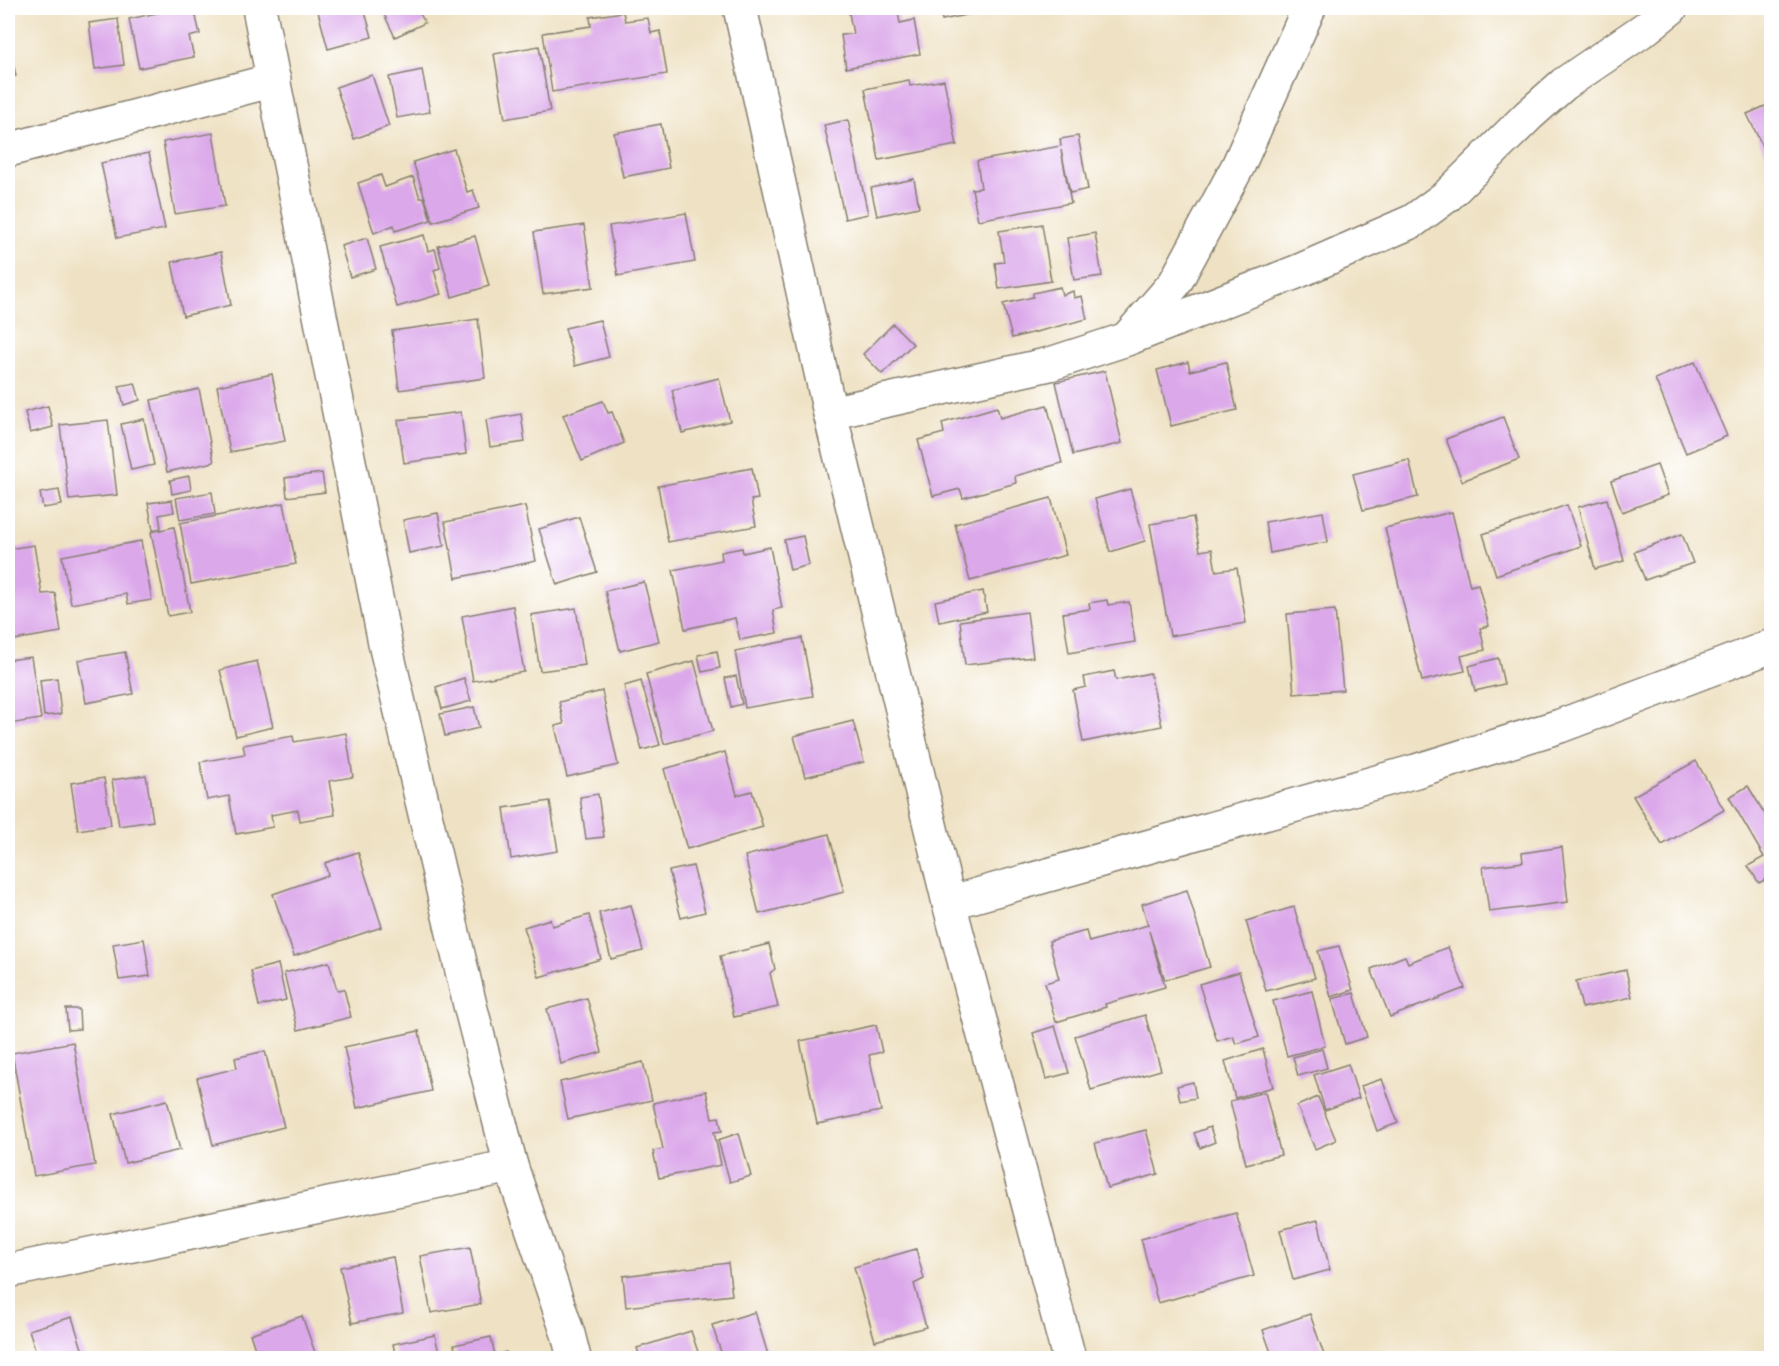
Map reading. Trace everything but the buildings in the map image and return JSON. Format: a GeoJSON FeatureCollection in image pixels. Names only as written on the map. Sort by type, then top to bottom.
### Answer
{"type":"FeatureCollection","features":[{"type":"Feature","properties":{"kind":"street"},"geometry":{"type":"LineString","coordinates":[[259,8],[386,648],[470,1005],[511,1166],[568,1334],[574,1359]]}},
{"type":"Feature","properties":{"kind":"street"},"geometry":{"type":"LineString","coordinates":[[740,8],[830,413],[948,903],[1069,1359]]}},
{"type":"Feature","properties":{"kind":"street"},"geometry":{"type":"LineString","coordinates":[[1127,339],[1180,274],[1238,166],[1309,8]]}},
{"type":"Feature","properties":{"kind":"street"},"geometry":{"type":"LineString","coordinates":[[830,413],[1050,364],[1127,339],[1299,271],[1413,221],[1447,196],[1529,115],[1564,84],[1646,28],[1671,8]]}},
{"type":"Feature","properties":{"kind":"street"},"geometry":{"type":"LineString","coordinates":[[8,150],[274,80]]}},
{"type":"Feature","properties":{"kind":"street"},"geometry":{"type":"LineString","coordinates":[[948,903],[1427,768],[1560,726],[1772,646]]}},
{"type":"Feature","properties":{"kind":"street"},"geometry":{"type":"LineString","coordinates":[[8,1271],[511,1166]]}}]}
